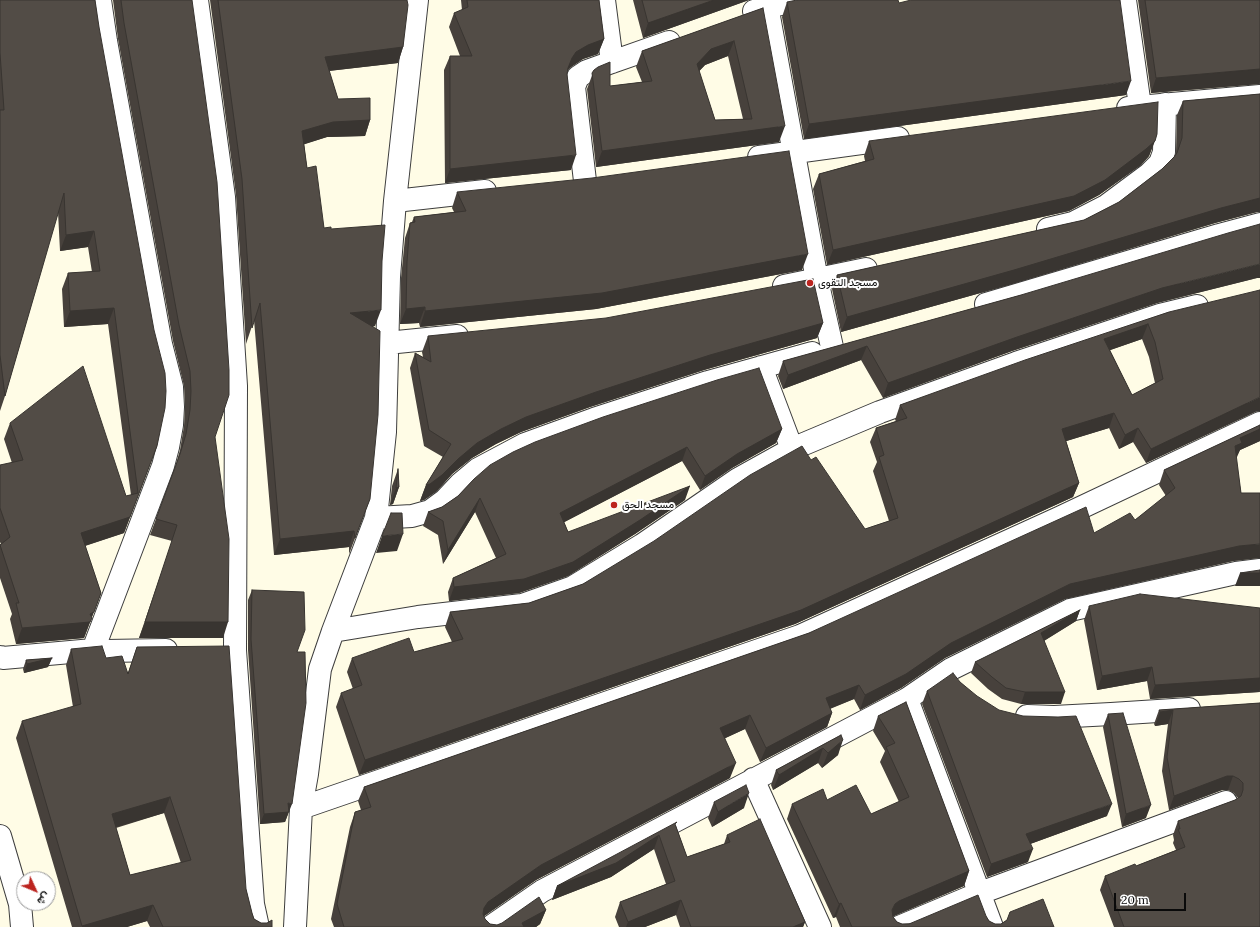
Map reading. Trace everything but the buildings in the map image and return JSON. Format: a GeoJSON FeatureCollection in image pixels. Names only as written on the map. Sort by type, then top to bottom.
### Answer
{"type":"FeatureCollection","features":[{"type":"Feature","properties":{"kind":"street"},"geometry":{"type":"LineString","coordinates":[[93,650],[162,466],[168,447],[172,425],[173,407],[172,387],[159,328],[106,41],[100,0]]}},
{"type":"Feature","properties":{"kind":"street"},"geometry":{"type":"LineString","coordinates":[[197,0],[224,197],[236,386],[235,650],[253,904],[258,927]]}},
{"type":"Feature","properties":{"kind":"street"},"geometry":{"type":"LineString","coordinates":[[295,927],[301,808],[307,774],[320,669],[376,518],[385,432],[389,277],[395,201],[418,0]]}},
{"type":"Feature","properties":{"kind":"street"},"geometry":{"type":"LineString","coordinates":[[604,0],[612,62]]}},
{"type":"Feature","properties":{"kind":"street"},"geometry":{"type":"LineString","coordinates":[[738,17],[767,3],[800,0]]}},
{"type":"Feature","properties":{"kind":"street"},"geometry":{"type":"LineString","coordinates":[[1126,0],[1140,106]]}},
{"type":"Feature","properties":{"kind":"street"},"geometry":{"type":"LineString","coordinates":[[376,518],[412,516],[430,511],[445,500],[460,484],[478,469],[525,444],[594,419],[708,382],[841,345],[817,280],[767,3]]}},
{"type":"Feature","properties":{"kind":"street"},"geometry":{"type":"LineString","coordinates":[[608,178],[577,182],[574,86],[578,77],[612,62],[686,36]]}},
{"type":"Feature","properties":{"kind":"street"},"geometry":{"type":"LineString","coordinates":[[1108,110],[1260,96]]}},
{"type":"Feature","properties":{"kind":"street"},"geometry":{"type":"LineString","coordinates":[[1028,233],[1073,223],[1106,206],[1149,174],[1160,163],[1164,152],[1165,104]]}},
{"type":"Feature","properties":{"kind":"street"},"geometry":{"type":"LineString","coordinates":[[739,160],[919,136]]}},
{"type":"Feature","properties":{"kind":"street"},"geometry":{"type":"LineString","coordinates":[[395,201],[506,189]]}},
{"type":"Feature","properties":{"kind":"street"},"geometry":{"type":"LineString","coordinates":[[968,309],[1260,224]]}},
{"type":"Feature","properties":{"kind":"street"},"geometry":{"type":"LineString","coordinates":[[762,290],[817,280],[885,264]]}},
{"type":"Feature","properties":{"kind":"street"},"geometry":{"type":"LineString","coordinates":[[333,631],[418,617],[522,605],[573,587],[642,545],[738,479],[792,449],[880,412],[1016,363],[1160,315],[1214,301]]}},
{"type":"Feature","properties":{"kind":"street"},"geometry":{"type":"LineString","coordinates":[[387,343],[473,334]]}},
{"type":"Feature","properties":{"kind":"street"},"geometry":{"type":"LineString","coordinates":[[761,367],[792,449]]}},
{"type":"Feature","properties":{"kind":"street"},"geometry":{"type":"LineString","coordinates":[[301,808],[800,636],[1066,515],[1260,423]]}},
{"type":"Feature","properties":{"kind":"street"},"geometry":{"type":"LineString","coordinates":[[490,927],[542,891],[907,699],[958,677],[1070,610],[1236,573],[1260,570]]}},
{"type":"Feature","properties":{"kind":"street"},"geometry":{"type":"LineString","coordinates":[[1,661],[93,650],[188,650]]}},
{"type":"Feature","properties":{"kind":"street"},"geometry":{"type":"LineString","coordinates":[[212,650],[235,650]]}},
{"type":"Feature","properties":{"kind":"street"},"geometry":{"type":"LineString","coordinates":[[907,699],[992,927]]}},
{"type":"Feature","properties":{"kind":"street"},"geometry":{"type":"LineString","coordinates":[[1005,713],[1019,716],[1054,717],[1206,708]]}},
{"type":"Feature","properties":{"kind":"street"},"geometry":{"type":"LineString","coordinates":[[753,779],[820,927]]}},
{"type":"Feature","properties":{"kind":"street"},"geometry":{"type":"LineString","coordinates":[[899,927],[980,893],[1226,802]]}},
{"type":"Feature","properties":{"kind":"street"},"geometry":{"type":"LineString","coordinates":[[0,836],[20,904],[22,927]]}},
{"type":"Feature","properties":{"kind":"place","name":"مسجد التقوى"},"geometry":{"type":"Point","coordinates":[810,283]}},
{"type":"Feature","properties":{"kind":"place","name":"مسجد الحق"},"geometry":{"type":"Point","coordinates":[614,505]}}]}
